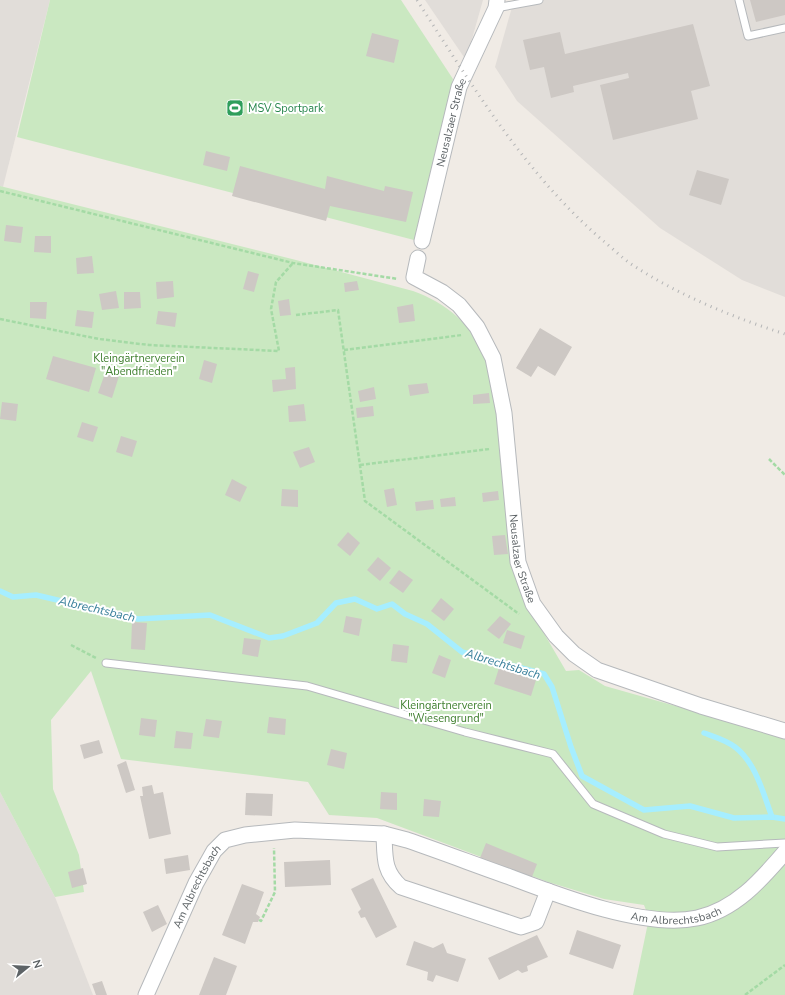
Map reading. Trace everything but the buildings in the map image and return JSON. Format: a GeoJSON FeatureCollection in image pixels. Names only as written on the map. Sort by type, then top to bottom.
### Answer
{"type":"FeatureCollection","features":[{"type":"Feature","properties":{"kind":"street","name":"Neusalzaer Straße"},"geometry":{"type":"LineString","coordinates":[[422,241],[459,88],[496,4]]}},
{"type":"Feature","properties":{"kind":"street"},"geometry":{"type":"LineString","coordinates":[[414,276],[418,258]]}},
{"type":"Feature","properties":{"kind":"street","name":"Neusalzaer Straße"},"geometry":{"type":"LineString","coordinates":[[414,276],[442,292],[459,305],[481,332],[493,358],[504,413],[518,562],[533,604],[556,636],[574,654],[597,670],[702,706],[785,731]]}},
{"type":"Feature","properties":{"kind":"street","name":"Am Albrechtsbach"},"geometry":{"type":"LineString","coordinates":[[146,995],[196,883],[214,851],[225,840],[244,835],[295,830],[384,834],[408,840],[548,891],[600,908],[662,921],[698,918],[724,908],[750,891],[785,852]]}},
{"type":"Feature","properties":{"kind":"street"},"geometry":{"type":"LineString","coordinates":[[384,834],[385,862],[391,878],[401,887],[521,927],[536,922],[548,891]]}},
{"type":"Feature","properties":{"kind":"lane","name":"Neusalzaer Straße"},"geometry":{"type":"LineString","coordinates":[[496,4],[539,0]]}},
{"type":"Feature","properties":{"kind":"lane"},"geometry":{"type":"LineString","coordinates":[[739,0],[748,36],[785,28]]}},
{"type":"Feature","properties":{"kind":"lane"},"geometry":{"type":"LineString","coordinates":[[106,663],[307,686],[465,732],[553,754],[593,804],[664,834],[717,848],[785,844]]}},
{"type":"Feature","properties":{"kind":"path"},"geometry":{"type":"LineString","coordinates":[[0,191],[293,263],[396,279],[414,276]]}},
{"type":"Feature","properties":{"kind":"path"},"geometry":{"type":"LineString","coordinates":[[0,319],[98,339],[149,345],[279,351],[271,309],[276,282],[293,263]]}},
{"type":"Feature","properties":{"kind":"path"},"geometry":{"type":"LineString","coordinates":[[296,315],[338,310],[365,501],[524,617]]}},
{"type":"Feature","properties":{"kind":"path"},"geometry":{"type":"LineString","coordinates":[[344,350],[481,332]]}},
{"type":"Feature","properties":{"kind":"path"},"geometry":{"type":"LineString","coordinates":[[360,465],[507,447]]}},
{"type":"Feature","properties":{"kind":"path"},"geometry":{"type":"LineString","coordinates":[[769,459],[785,475]]}},
{"type":"Feature","properties":{"kind":"path"},"geometry":{"type":"LineString","coordinates":[[72,645],[106,663]]}},
{"type":"Feature","properties":{"kind":"path"},"geometry":{"type":"LineString","coordinates":[[259,920],[262,921],[275,892],[274,832]]}},
{"type":"Feature","properties":{"kind":"path"},"geometry":{"type":"LineString","coordinates":[[745,995],[785,965]]}},
{"type":"Feature","properties":{"kind":"shaded area"},"geometry":{"type":"Polygon","coordinates":[[[0,0],[50,0],[3,187],[0,186],[0,0]]]}},
{"type":"Feature","properties":{"kind":"shaded area"},"geometry":{"type":"Polygon","coordinates":[[[425,0],[483,0],[466,60],[425,0]]]}},
{"type":"Feature","properties":{"kind":"shaded area"},"geometry":{"type":"Polygon","coordinates":[[[514,0],[785,0],[785,297],[742,280],[660,228],[517,101],[495,67],[514,0]]]}},
{"type":"Feature","properties":{"kind":"shaded area"},"geometry":{"type":"Polygon","coordinates":[[[0,792],[55,897],[93,995],[0,995],[0,792]]]}},
{"type":"Feature","properties":{"kind":"green space","name":"MSV Sportpark"},"geometry":{"type":"Polygon","coordinates":[[[50,0],[401,0],[453,79],[414,240],[17,137],[50,0]]]}},
{"type":"Feature","properties":{"kind":"green space"},"geometry":{"type":"Polygon","coordinates":[[[0,186],[296,260],[413,291],[437,302],[458,317],[475,337],[482,349],[489,368],[528,606],[566,671],[579,670],[605,686],[785,737],[785,995],[633,995],[649,918],[644,905],[604,899],[548,882],[377,818],[329,815],[308,782],[121,759],[91,671],[51,720],[53,789],[79,855],[84,892],[55,897],[0,792],[0,186]]]}},
{"type":"Feature","properties":{"kind":"waterway","name":"Albrechtsbach"},"geometry":{"type":"LineString","coordinates":[[0,591],[13,597],[36,595],[138,619],[210,615],[269,638],[283,636],[317,623],[336,603],[355,599],[377,609],[392,604],[405,614],[427,624],[462,652],[544,674],[552,687],[582,776],[644,810],[690,806],[734,818],[772,817],[785,819]]}},
{"type":"Feature","properties":{"kind":"waterway","name":"Albrechtsbach"},"geometry":{"type":"LineString","coordinates":[[704,733],[728,742],[748,761],[758,779],[772,817]]}},
{"type":"Feature","properties":{"kind":"railway"},"geometry":{"type":"LineString","coordinates":[[417,0],[479,95],[524,157],[573,213],[601,239],[631,264],[667,286],[725,313],[785,334]]}},
{"type":"Feature","properties":{"kind":"place","name":"MSV Sportpark"},"geometry":{"type":"Point","coordinates":[235,108]}},
{"type":"Feature","properties":{"kind":"park label","name":"Kleingärtnerverein \"Abendfrieden\""},"geometry":{"type":"Point","coordinates":[139,364]}},
{"type":"Feature","properties":{"kind":"park label","name":"Kleingärtnerverein \"Wiesengrund\""},"geometry":{"type":"Point","coordinates":[446,711]}}]}
